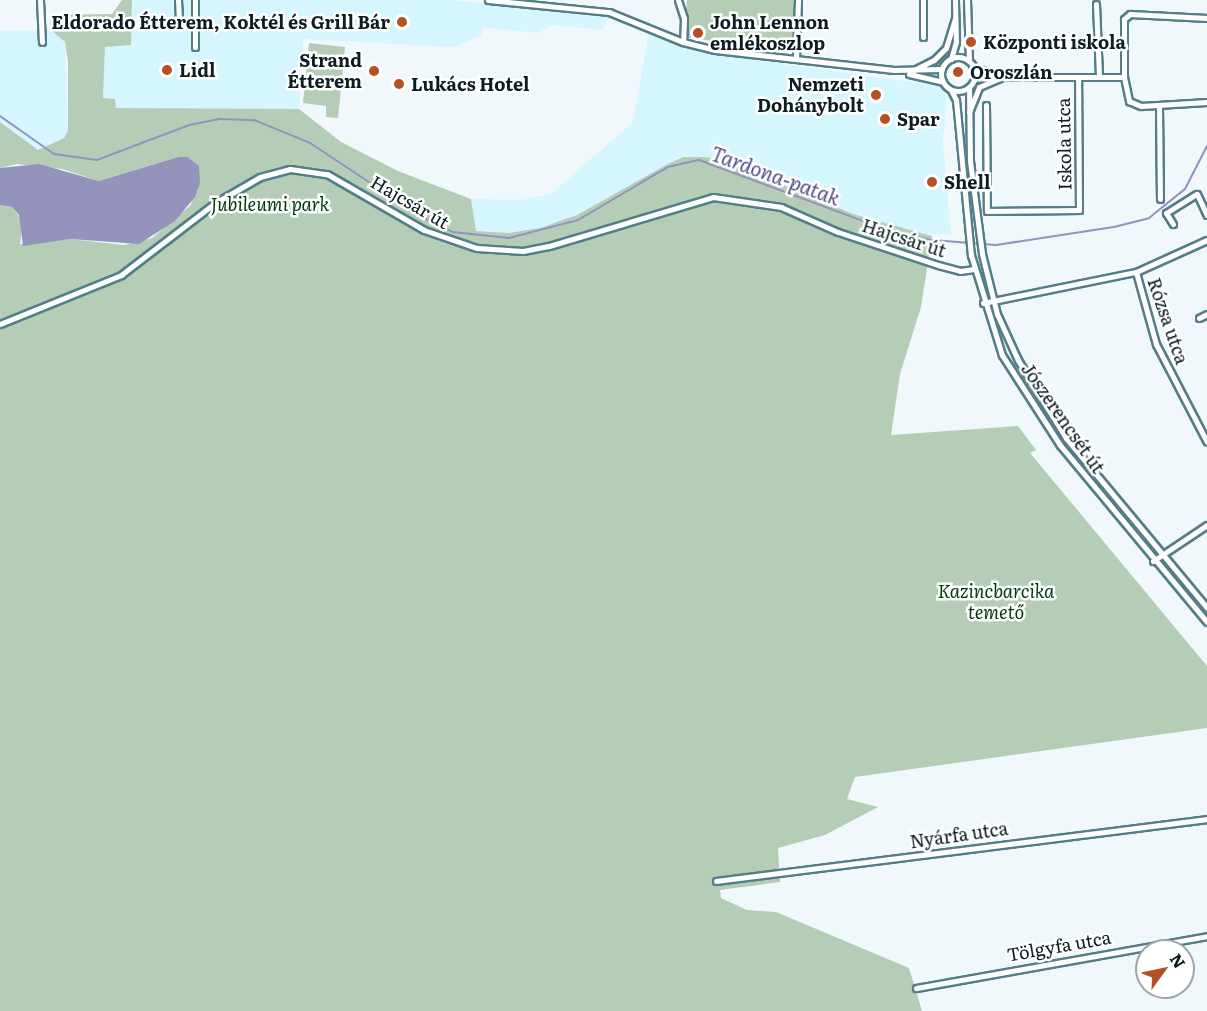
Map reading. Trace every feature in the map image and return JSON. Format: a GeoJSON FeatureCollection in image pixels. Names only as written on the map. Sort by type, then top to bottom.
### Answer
{"type":"FeatureCollection","features":[{"type":"Feature","properties":{"kind":"street"},"geometry":{"type":"LineString","coordinates":[[40,0],[42,42]]}},
{"type":"Feature","properties":{"kind":"street"},"geometry":{"type":"LineString","coordinates":[[178,0],[179,17]]}},
{"type":"Feature","properties":{"kind":"street"},"geometry":{"type":"LineString","coordinates":[[195,0],[195,46]]}},
{"type":"Feature","properties":{"kind":"street"},"geometry":{"type":"LineString","coordinates":[[488,0],[609,12],[682,42],[912,71],[942,69],[951,59],[955,50],[955,0]]}},
{"type":"Feature","properties":{"kind":"street"},"geometry":{"type":"LineString","coordinates":[[678,0],[684,18],[682,42]]}},
{"type":"Feature","properties":{"kind":"street"},"geometry":{"type":"LineString","coordinates":[[796,58],[798,0]]}},
{"type":"Feature","properties":{"kind":"street"},"geometry":{"type":"LineString","coordinates":[[923,0],[923,37]]}},
{"type":"Feature","properties":{"kind":"street"},"geometry":{"type":"LineString","coordinates":[[967,0],[970,61],[974,68],[970,86]]}},
{"type":"Feature","properties":{"kind":"street"},"geometry":{"type":"LineString","coordinates":[[1096,4],[1099,77]]}},
{"type":"Feature","properties":{"kind":"street"},"geometry":{"type":"LineString","coordinates":[[1207,18],[1130,14],[1124,19],[1124,77],[1129,102],[1159,106],[1207,102]]}},
{"type":"Feature","properties":{"kind":"street"},"geometry":{"type":"LineString","coordinates":[[912,71],[934,60],[946,48],[955,18]]}},
{"type":"Feature","properties":{"kind":"street"},"geometry":{"type":"LineString","coordinates":[[951,59],[970,61]]}},
{"type":"Feature","properties":{"kind":"street","name":"Iskola utca"},"geometry":{"type":"LineString","coordinates":[[974,68],[1009,77],[1124,77]]}},
{"type":"Feature","properties":{"kind":"street"},"geometry":{"type":"LineString","coordinates":[[942,69],[943,82]]}},
{"type":"Feature","properties":{"kind":"street"},"geometry":{"type":"LineString","coordinates":[[894,70],[943,82],[951,90],[993,78],[1009,77]]}},
{"type":"Feature","properties":{"kind":"street"},"geometry":{"type":"LineString","coordinates":[[968,128],[974,94],[993,78]]}},
{"type":"Feature","properties":{"kind":"street","name":"Iskola utca"},"geometry":{"type":"LineString","coordinates":[[986,105],[987,211],[1079,210],[1078,78]]}},
{"type":"Feature","properties":{"kind":"street","name":"Jószerencsét út"},"geometry":{"type":"LineString","coordinates":[[970,86],[968,128],[979,232],[993,301],[1038,399],[1162,556],[1207,608]]}},
{"type":"Feature","properties":{"kind":"street","name":"Jószerencsét út"},"geometry":{"type":"LineString","coordinates":[[951,90],[956,100],[967,233],[971,255],[983,303],[1002,355],[1032,405],[1153,561],[1207,622]]}},
{"type":"Feature","properties":{"kind":"street"},"geometry":{"type":"LineString","coordinates":[[1159,106],[1160,199]]}},
{"type":"Feature","properties":{"kind":"street","name":"Hajcsár út"},"geometry":{"type":"LineString","coordinates":[[0,324],[121,275],[214,203],[260,177],[290,169],[327,174],[424,230],[464,246],[517,251],[549,246],[713,196],[781,207],[838,232],[938,265],[960,271],[974,269]]}},
{"type":"Feature","properties":{"kind":"street"},"geometry":{"type":"LineString","coordinates":[[1173,224],[1166,213],[1197,194],[1207,215]]}},
{"type":"Feature","properties":{"kind":"street"},"geometry":{"type":"LineString","coordinates":[[983,303],[1136,272],[1207,240]]}},
{"type":"Feature","properties":{"kind":"street","name":"Rózsa utca"},"geometry":{"type":"LineString","coordinates":[[1136,272],[1156,344],[1207,442]]}},
{"type":"Feature","properties":{"kind":"street"},"geometry":{"type":"LineString","coordinates":[[1199,318],[1207,314]]}},
{"type":"Feature","properties":{"kind":"street"},"geometry":{"type":"LineString","coordinates":[[1153,561],[1207,525]]}},
{"type":"Feature","properties":{"kind":"street","name":"Nyárfa utca"},"geometry":{"type":"LineString","coordinates":[[716,881],[1207,819]]}},
{"type":"Feature","properties":{"kind":"street","name":"Tölgyfa utca"},"geometry":{"type":"LineString","coordinates":[[916,988],[1207,936]]}},
{"type":"Feature","properties":{"kind":"shaded area"},"geometry":{"type":"Polygon","coordinates":[[[132,0],[450,0],[609,16],[603,30],[554,25],[537,33],[483,27],[481,35],[455,47],[303,39],[299,109],[116,108],[115,99],[103,98],[105,46],[131,45],[132,0]]]}},
{"type":"Feature","properties":{"kind":"shaded area"},"geometry":{"type":"Polygon","coordinates":[[[51,30],[65,42],[68,131],[64,138],[38,150],[0,122],[0,31],[51,30]]]}},
{"type":"Feature","properties":{"kind":"shaded area"},"geometry":{"type":"Polygon","coordinates":[[[649,32],[699,52],[939,86],[947,96],[943,142],[951,235],[912,233],[853,214],[719,158],[701,157],[683,157],[577,215],[540,228],[509,233],[476,231],[471,199],[521,200],[551,194],[633,122],[649,32]]]}},
{"type":"Feature","properties":{"kind":"green space"},"geometry":{"type":"Polygon","coordinates":[[[122,0],[132,0],[131,45],[105,47],[103,98],[115,99],[116,108],[299,109],[341,142],[398,171],[471,199],[476,231],[509,233],[540,228],[577,215],[683,157],[701,157],[719,158],[853,214],[932,236],[921,307],[900,374],[891,435],[1018,426],[1036,450],[1030,453],[1207,666],[1207,728],[855,777],[847,799],[878,807],[825,835],[778,848],[780,882],[720,890],[721,898],[747,910],[776,912],[909,968],[922,1011],[0,1011],[0,205],[12,207],[23,222],[20,244],[70,239],[124,245],[152,238],[191,205],[199,166],[188,157],[178,157],[99,181],[62,169],[17,164],[0,168],[0,122],[38,150],[64,138],[68,131],[68,62],[65,42],[51,30],[50,15],[112,14],[122,0]]]}},
{"type":"Feature","properties":{"kind":"green space"},"geometry":{"type":"Polygon","coordinates":[[[687,0],[798,0],[796,52],[684,37],[687,0]]]}},
{"type":"Feature","properties":{"kind":"green space"},"geometry":{"type":"Polygon","coordinates":[[[309,43],[345,47],[338,118],[326,117],[326,106],[303,103],[309,43]]]}},
{"type":"Feature","properties":{"kind":"water"},"geometry":{"type":"Polygon","coordinates":[[[178,157],[188,157],[199,166],[200,183],[195,197],[175,221],[139,244],[70,239],[23,246],[19,215],[12,207],[0,205],[0,168],[39,164],[99,181],[178,157]]]}},
{"type":"Feature","properties":{"kind":"waterway","name":"Tardona-patak"},"geometry":{"type":"LineString","coordinates":[[0,116],[54,154],[97,160],[189,125],[219,119],[254,120],[310,143],[422,217],[453,232],[509,238],[578,220],[668,167],[699,160],[890,231],[932,240],[996,245],[1114,227],[1149,218],[1185,189],[1207,146]]}},
{"type":"Feature","properties":{"kind":"place","name":"Eldorado Étterem, Koktél és Grill Bár"},"geometry":{"type":"Point","coordinates":[402,22]}},
{"type":"Feature","properties":{"kind":"place","name":"John Lennon emlékoszlop"},"geometry":{"type":"Point","coordinates":[698,33]}},
{"type":"Feature","properties":{"kind":"place","name":"Központi iskola"},"geometry":{"type":"Point","coordinates":[971,42]}},
{"type":"Feature","properties":{"kind":"place","name":"Lidl"},"geometry":{"type":"Point","coordinates":[167,70]}},
{"type":"Feature","properties":{"kind":"place","name":"Strand Étterem"},"geometry":{"type":"Point","coordinates":[374,71]}},
{"type":"Feature","properties":{"kind":"place","name":"Oroszlán"},"geometry":{"type":"Point","coordinates":[958,72]}},
{"type":"Feature","properties":{"kind":"place","name":"Lukács Hotel"},"geometry":{"type":"Point","coordinates":[399,84]}},
{"type":"Feature","properties":{"kind":"place","name":"Nemzeti Dohánybolt"},"geometry":{"type":"Point","coordinates":[876,95]}},
{"type":"Feature","properties":{"kind":"place","name":"Spar"},"geometry":{"type":"Point","coordinates":[885,119]}},
{"type":"Feature","properties":{"kind":"place","name":"Shell"},"geometry":{"type":"Point","coordinates":[932,182]}},
{"type":"Feature","properties":{"kind":"park label","name":"Jubileumi park"},"geometry":{"type":"Point","coordinates":[270,204]}},
{"type":"Feature","properties":{"kind":"park label","name":"Kazincbarcika temető"},"geometry":{"type":"Point","coordinates":[996,602]}}]}
